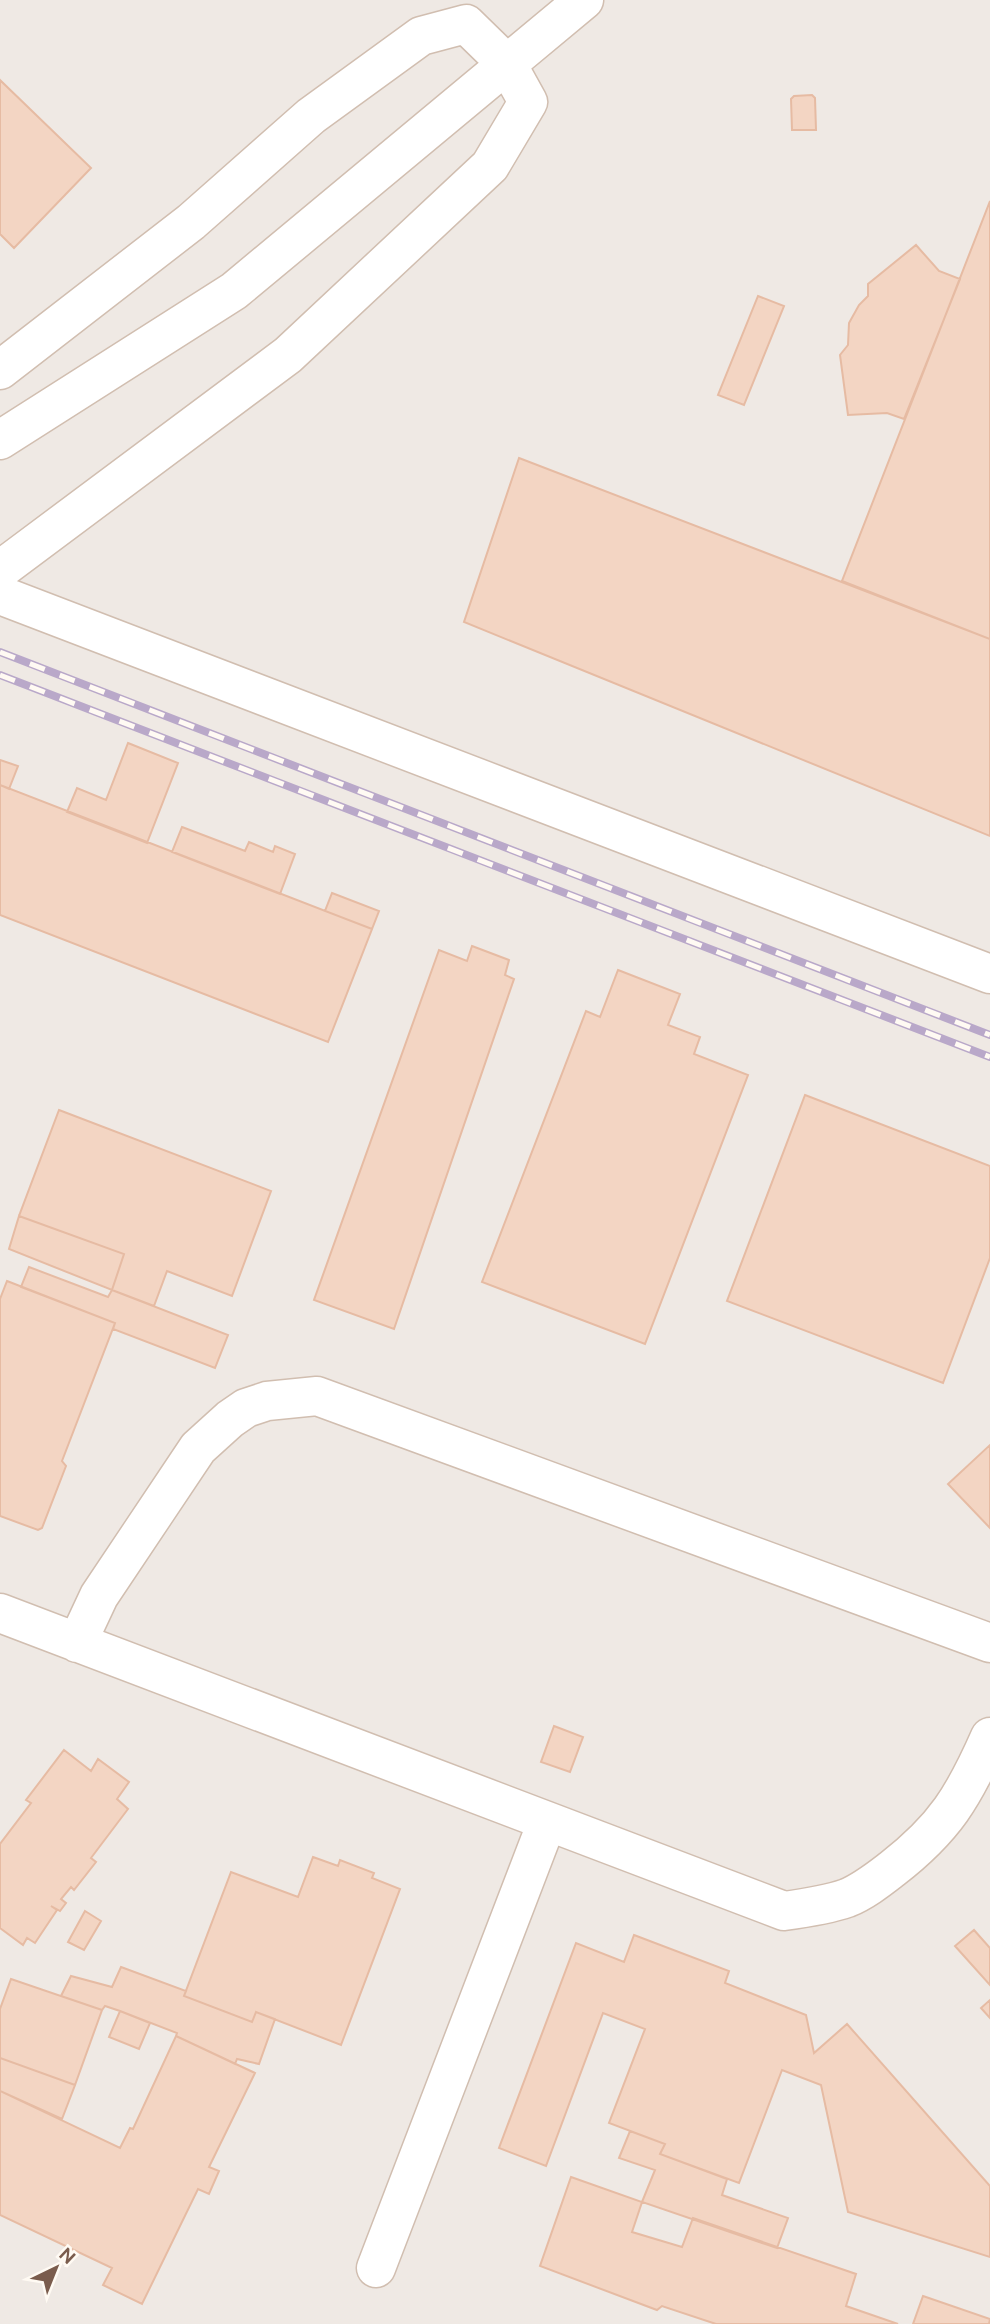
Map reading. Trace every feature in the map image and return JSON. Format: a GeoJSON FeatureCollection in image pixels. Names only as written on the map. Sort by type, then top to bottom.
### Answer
{"type":"FeatureCollection","features":[{"type":"Feature","properties":{"kind":"street"},"geometry":{"type":"LineString","coordinates":[[1,439],[234,291],[584,0]]}},
{"type":"Feature","properties":{"kind":"street"},"geometry":{"type":"LineString","coordinates":[[0,370],[191,222],[311,116],[421,36],[442,15],[466,24],[507,64],[528,102],[489,166],[288,355],[0,570]]}},
{"type":"Feature","properties":{"kind":"street"},"geometry":{"type":"LineString","coordinates":[[0,595],[990,974]]}},
{"type":"Feature","properties":{"kind":"street"},"geometry":{"type":"LineString","coordinates":[[77,1643],[99,1596],[198,1448],[246,1408],[267,1401],[317,1396],[990,1643]]}},
{"type":"Feature","properties":{"kind":"street"},"geometry":{"type":"LineString","coordinates":[[0,1613],[784,1912],[849,1897],[875,1882],[916,1851],[948,1817],[972,1779],[990,1737]]}},
{"type":"Feature","properties":{"kind":"street"},"geometry":{"type":"LineString","coordinates":[[376,2268],[547,1822]]}},
{"type":"Feature","properties":{"kind":"shaded area"},"geometry":{"type":"Polygon","coordinates":[[[0,0],[990,0],[990,2324],[0,2324],[0,0]]]}},
{"type":"Feature","properties":{"kind":"building"},"geometry":{"type":"Polygon","coordinates":[[[0,80],[91,168],[14,248],[0,234],[0,80]]]}},
{"type":"Feature","properties":{"kind":"building"},"geometry":{"type":"Polygon","coordinates":[[[812,95],[815,98],[816,130],[792,130],[791,99],[794,96],[812,95]]]}},
{"type":"Feature","properties":{"kind":"building"},"geometry":{"type":"Polygon","coordinates":[[[990,201],[990,639],[842,581],[990,201]]]}},
{"type":"Feature","properties":{"kind":"building"},"geometry":{"type":"Polygon","coordinates":[[[916,245],[939,271],[960,279],[904,419],[887,413],[848,415],[840,355],[848,345],[849,323],[859,305],[868,296],[868,284],[916,245]]]}},
{"type":"Feature","properties":{"kind":"building"},"geometry":{"type":"Polygon","coordinates":[[[758,296],[784,306],[744,405],[718,395],[758,296]]]}},
{"type":"Feature","properties":{"kind":"building"},"geometry":{"type":"Polygon","coordinates":[[[519,458],[990,639],[990,836],[464,622],[519,458]]]}},
{"type":"Feature","properties":{"kind":"building"},"geometry":{"type":"Polygon","coordinates":[[[128,743],[178,763],[147,843],[67,812],[77,788],[106,800],[128,743]]]}},
{"type":"Feature","properties":{"kind":"building"},"geometry":{"type":"Polygon","coordinates":[[[0,760],[18,766],[9,789],[0,785],[0,760]]]}},
{"type":"Feature","properties":{"kind":"building"},"geometry":{"type":"Polygon","coordinates":[[[0,785],[372,929],[328,1042],[0,915],[0,785]]]}},
{"type":"Feature","properties":{"kind":"building"},"geometry":{"type":"Polygon","coordinates":[[[182,827],[245,851],[249,842],[273,852],[275,846],[295,854],[280,894],[172,852],[182,827]]]}},
{"type":"Feature","properties":{"kind":"building"},"geometry":{"type":"Polygon","coordinates":[[[332,893],[379,911],[372,929],[325,911],[332,893]]]}},
{"type":"Feature","properties":{"kind":"building"},"geometry":{"type":"Polygon","coordinates":[[[472,946],[509,960],[505,975],[514,979],[394,1329],[314,1300],[439,950],[467,961],[472,946]]]}},
{"type":"Feature","properties":{"kind":"building"},"geometry":{"type":"Polygon","coordinates":[[[618,970],[680,994],[668,1025],[700,1037],[694,1054],[748,1075],[645,1344],[482,1282],[586,1011],[600,1017],[618,970]]]}},
{"type":"Feature","properties":{"kind":"building"},"geometry":{"type":"Polygon","coordinates":[[[805,1095],[990,1166],[990,1258],[943,1383],[727,1301],[805,1095]]]}},
{"type":"Feature","properties":{"kind":"building"},"geometry":{"type":"Polygon","coordinates":[[[59,1110],[271,1191],[232,1296],[167,1271],[154,1306],[112,1290],[124,1254],[19,1216],[59,1110]]]}},
{"type":"Feature","properties":{"kind":"building"},"geometry":{"type":"Polygon","coordinates":[[[19,1216],[124,1254],[112,1290],[9,1249],[19,1216]]]}},
{"type":"Feature","properties":{"kind":"building"},"geometry":{"type":"Polygon","coordinates":[[[29,1267],[108,1297],[112,1290],[228,1335],[215,1368],[113,1329],[115,1323],[21,1287],[29,1267]]]}},
{"type":"Feature","properties":{"kind":"building"},"geometry":{"type":"Polygon","coordinates":[[[7,1281],[115,1323],[62,1461],[66,1466],[42,1528],[38,1530],[0,1516],[0,1299],[7,1281]]]}},
{"type":"Feature","properties":{"kind":"building"},"geometry":{"type":"Polygon","coordinates":[[[990,1445],[990,1528],[948,1484],[990,1445]]]}},
{"type":"Feature","properties":{"kind":"building"},"geometry":{"type":"Polygon","coordinates":[[[554,1726],[583,1737],[570,1772],[541,1762],[554,1726]]]}},
{"type":"Feature","properties":{"kind":"building"},"geometry":{"type":"Polygon","coordinates":[[[64,1750],[91,1771],[98,1759],[129,1782],[117,1799],[128,1809],[91,1858],[96,1862],[74,1890],[71,1887],[61,1899],[66,1903],[60,1911],[51,1906],[57,1910],[35,1943],[27,1938],[23,1945],[0,1928],[0,1844],[31,1803],[26,1800],[64,1750]]]}},
{"type":"Feature","properties":{"kind":"building"},"geometry":{"type":"Polygon","coordinates":[[[313,1857],[338,1866],[340,1860],[374,1873],[372,1878],[400,1889],[341,2045],[256,2012],[252,2022],[184,1996],[231,1872],[298,1897],[313,1857]]]}},
{"type":"Feature","properties":{"kind":"building"},"geometry":{"type":"Polygon","coordinates":[[[85,1911],[101,1921],[84,1950],[68,1942],[85,1911]]]}},
{"type":"Feature","properties":{"kind":"building"},"geometry":{"type":"Polygon","coordinates":[[[974,1930],[990,1948],[990,1985],[955,1946],[974,1930]]]}},
{"type":"Feature","properties":{"kind":"building"},"geometry":{"type":"Polygon","coordinates":[[[634,1935],[729,1971],[725,1983],[806,2015],[814,2053],[847,2024],[990,2186],[990,2257],[848,2212],[821,2085],[782,2070],[739,2183],[660,2154],[665,2144],[609,2123],[645,2029],[603,2013],[546,2166],[499,2148],[576,1943],[624,1962],[634,1935]]]}},
{"type":"Feature","properties":{"kind":"building"},"geometry":{"type":"Polygon","coordinates":[[[121,1967],[186,1991],[184,1996],[252,2022],[256,2012],[275,2019],[259,2064],[237,2059],[235,2064],[176,2036],[177,2033],[105,2006],[102,2010],[61,1996],[71,1976],[112,1987],[121,1967]]]}},
{"type":"Feature","properties":{"kind":"building"},"geometry":{"type":"Polygon","coordinates":[[[11,1979],[102,2010],[75,2085],[0,2058],[0,2009],[11,1979]]]}},
{"type":"Feature","properties":{"kind":"building"},"geometry":{"type":"Polygon","coordinates":[[[990,2000],[990,2018],[981,2008],[990,2000]]]}},
{"type":"Feature","properties":{"kind":"building"},"geometry":{"type":"Polygon","coordinates":[[[120,2011],[150,2023],[139,2049],[109,2037],[120,2011]]]}},
{"type":"Feature","properties":{"kind":"building"},"geometry":{"type":"Polygon","coordinates":[[[176,2036],[255,2073],[209,2167],[219,2171],[209,2194],[198,2189],[142,2304],[103,2285],[112,2268],[0,2215],[0,2091],[120,2148],[130,2128],[133,2129],[176,2036]]]}},
{"type":"Feature","properties":{"kind":"building"},"geometry":{"type":"Polygon","coordinates":[[[0,2058],[75,2085],[62,2119],[0,2091],[0,2058]]]}},
{"type":"Feature","properties":{"kind":"building"},"geometry":{"type":"Polygon","coordinates":[[[630,2131],[665,2144],[660,2154],[727,2179],[722,2195],[788,2218],[777,2248],[642,2202],[655,2170],[619,2158],[630,2131]]]}},
{"type":"Feature","properties":{"kind":"building"},"geometry":{"type":"Polygon","coordinates":[[[571,2177],[642,2202],[632,2232],[682,2247],[693,2218],[856,2274],[846,2306],[898,2324],[716,2324],[662,2306],[657,2310],[540,2266],[571,2177]]]}},
{"type":"Feature","properties":{"kind":"building"},"geometry":{"type":"Polygon","coordinates":[[[923,2296],[990,2319],[989,2324],[913,2324],[923,2296]]]}},
{"type":"Feature","properties":{"kind":"railway"},"geometry":{"type":"LineString","coordinates":[[0,652],[990,1035]]}},
{"type":"Feature","properties":{"kind":"railway"},"geometry":{"type":"LineString","coordinates":[[0,675],[990,1057]]}}]}
